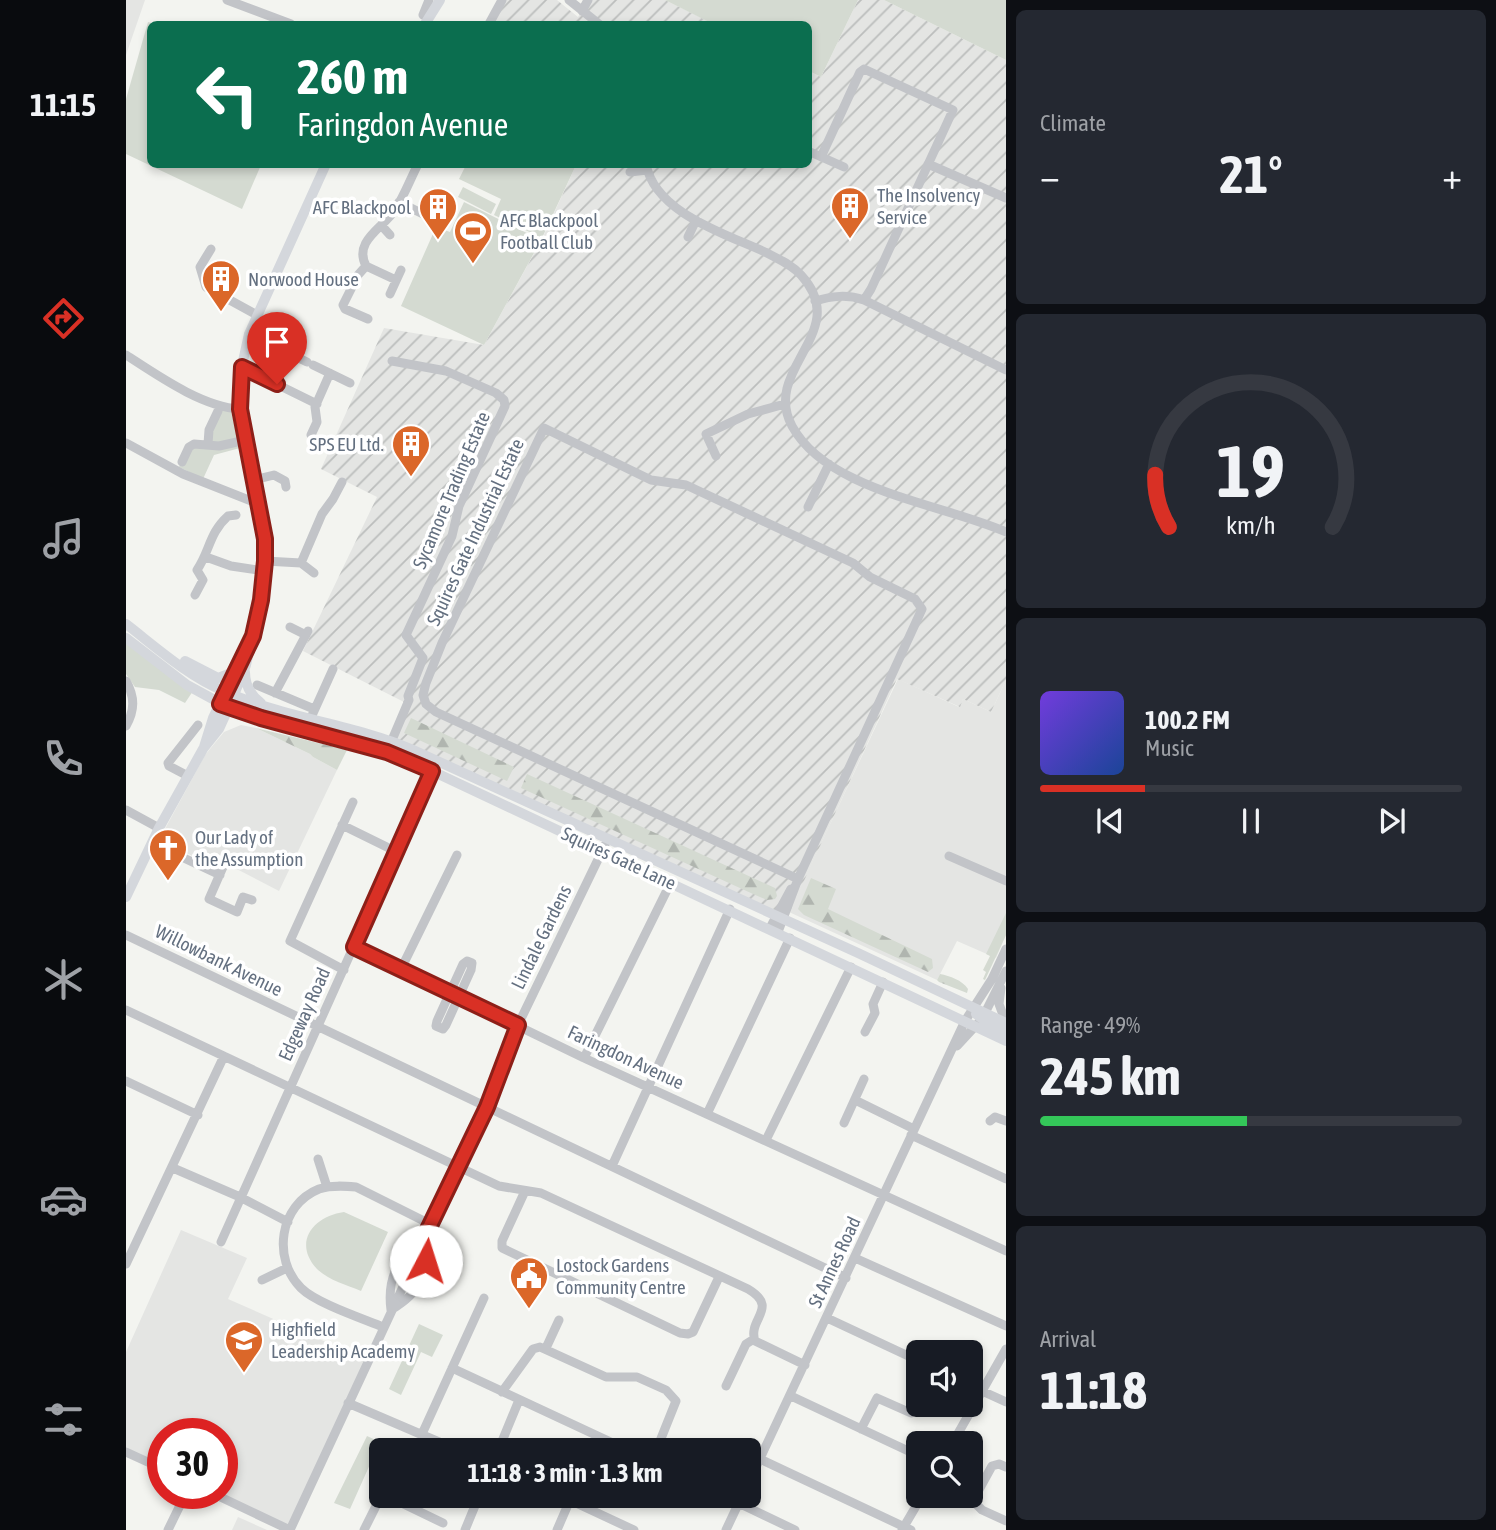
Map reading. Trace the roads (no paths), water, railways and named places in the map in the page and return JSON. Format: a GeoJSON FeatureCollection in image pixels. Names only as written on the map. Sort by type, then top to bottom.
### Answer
{"type":"FeatureCollection","features":[{"type":"Feature","properties":{"kind":"main road"},"geometry":{"type":"LineString","coordinates":[[424,20],[440,0]]}},
{"type":"Feature","properties":{"kind":"main road"},"geometry":{"type":"LineString","coordinates":[[269,708],[253,696],[245,680],[265,566],[265,539],[240,409],[242,367],[249,334],[324,168]]}},
{"type":"Feature","properties":{"kind":"main road"},"geometry":{"type":"LineString","coordinates":[[126,624],[163,653],[177,657],[218,678],[227,677],[235,671]]}},
{"type":"Feature","properties":{"kind":"main road"},"geometry":{"type":"LineString","coordinates":[[219,729],[235,671],[253,636]]}},
{"type":"Feature","properties":{"kind":"main road","name":"Squires Gate Lane"},"geometry":{"type":"LineString","coordinates":[[126,638],[187,685],[225,705],[306,731],[390,747]]}},
{"type":"Feature","properties":{"kind":"main road","name":"Squires Gate Lane"},"geometry":{"type":"LineString","coordinates":[[163,653],[202,680],[229,693],[269,708],[312,714],[435,766],[605,845],[848,948],[890,974],[981,1020],[1006,1041]]}},
{"type":"Feature","properties":{"kind":"main road"},"geometry":{"type":"LineString","coordinates":[[229,693],[246,665]]}},
{"type":"Feature","properties":{"kind":"main road"},"geometry":{"type":"LineString","coordinates":[[126,897],[159,828],[225,705]]}},
{"type":"Feature","properties":{"kind":"main road"},"geometry":{"type":"LineString","coordinates":[[203,749],[219,729],[237,718],[261,718]]}},
{"type":"Feature","properties":{"kind":"main road","name":"Squires Gate Lane"},"geometry":{"type":"LineString","coordinates":[[605,845],[671,882],[883,982],[970,1014]]}},
{"type":"Feature","properties":{"kind":"main road"},"geometry":{"type":"LineString","coordinates":[[981,1020],[1006,1032]]}},
{"type":"Feature","properties":{"kind":"main road","name":"Squires Gate Lane"},"geometry":{"type":"LineString","coordinates":[[981,1020],[1006,1023]]}},
{"type":"Feature","properties":{"kind":"street"},"geometry":{"type":"LineString","coordinates":[[227,0],[283,21]]}},
{"type":"Feature","properties":{"kind":"street"},"geometry":{"type":"LineString","coordinates":[[424,20],[429,0]]}},
{"type":"Feature","properties":{"kind":"street"},"geometry":{"type":"LineString","coordinates":[[491,21],[502,0]]}},
{"type":"Feature","properties":{"kind":"street"},"geometry":{"type":"LineString","coordinates":[[569,0],[595,21]]}},
{"type":"Feature","properties":{"kind":"street"},"geometry":{"type":"LineString","coordinates":[[582,11],[587,0]]}},
{"type":"Feature","properties":{"kind":"street"},"geometry":{"type":"LineString","coordinates":[[821,157],[860,72],[868,69],[953,110],[872,289],[864,300]]}},
{"type":"Feature","properties":{"kind":"street"},"geometry":{"type":"LineString","coordinates":[[812,153],[844,167]]}},
{"type":"Feature","properties":{"kind":"street"},"geometry":{"type":"LineString","coordinates":[[928,164],[1006,198]]}},
{"type":"Feature","properties":{"kind":"street"},"geometry":{"type":"LineString","coordinates":[[396,280],[366,266],[363,261],[366,244],[369,236],[393,212],[416,168]]}},
{"type":"Feature","properties":{"kind":"street"},"geometry":{"type":"LineString","coordinates":[[630,172],[644,168]]}},
{"type":"Feature","properties":{"kind":"street"},"geometry":{"type":"LineString","coordinates":[[647,168],[657,189],[680,211],[794,268],[803,277],[814,301],[817,319],[813,335],[793,367],[785,404],[792,427],[800,438],[829,464],[855,480],[1006,532]]}},
{"type":"Feature","properties":{"kind":"street"},"geometry":{"type":"LineString","coordinates":[[399,202],[429,217]]}},
{"type":"Feature","properties":{"kind":"street"},"geometry":{"type":"LineString","coordinates":[[688,237],[696,220]]}},
{"type":"Feature","properties":{"kind":"street"},"geometry":{"type":"LineString","coordinates":[[381,225],[390,235]]}},
{"type":"Feature","properties":{"kind":"street"},"geometry":{"type":"LineString","coordinates":[[211,249],[200,267],[205,287],[257,315]]}},
{"type":"Feature","properties":{"kind":"street"},"geometry":{"type":"LineString","coordinates":[[366,266],[358,275],[343,307],[368,319]]}},
{"type":"Feature","properties":{"kind":"street"},"geometry":{"type":"LineString","coordinates":[[390,294],[401,270]]}},
{"type":"Feature","properties":{"kind":"street"},"geometry":{"type":"LineString","coordinates":[[814,301],[838,296],[852,296],[864,300],[1006,370]]}},
{"type":"Feature","properties":{"kind":"street"},"geometry":{"type":"LineString","coordinates":[[249,334],[350,383]]}},
{"type":"Feature","properties":{"kind":"street"},"geometry":{"type":"LineString","coordinates":[[126,355],[198,397],[240,409]]}},
{"type":"Feature","properties":{"kind":"street","name":"Sycamore Trading Estate"},"geometry":{"type":"LineString","coordinates":[[390,747],[410,700],[408,696],[423,658],[406,635],[452,536],[459,506],[505,406],[504,400],[496,393],[446,371],[392,361]]}},
{"type":"Feature","properties":{"kind":"street"},"geometry":{"type":"LineString","coordinates":[[242,367],[317,404]]}},
{"type":"Feature","properties":{"kind":"street"},"geometry":{"type":"LineString","coordinates":[[311,435],[317,422],[317,404],[330,373]]}},
{"type":"Feature","properties":{"kind":"street"},"geometry":{"type":"LineString","coordinates":[[716,456],[706,434],[748,414],[785,404]]}},
{"type":"Feature","properties":{"kind":"street"},"geometry":{"type":"LineString","coordinates":[[208,444],[209,430],[218,411]]}},
{"type":"Feature","properties":{"kind":"street","name":"Squires Gate Industrial Estate"},"geometry":{"type":"LineString","coordinates":[[544,428],[651,480],[686,485],[853,563],[870,578],[915,598],[922,609],[798,879],[436,712],[426,704],[423,695],[442,643],[544,428]]}},
{"type":"Feature","properties":{"kind":"street"},"geometry":{"type":"LineString","coordinates":[[181,462],[191,445],[219,446],[246,440]]}},
{"type":"Feature","properties":{"kind":"street"},"geometry":{"type":"LineString","coordinates":[[126,443],[183,474],[258,503]]}},
{"type":"Feature","properties":{"kind":"street"},"geometry":{"type":"LineString","coordinates":[[808,508],[829,464]]}},
{"type":"Feature","properties":{"kind":"street"},"geometry":{"type":"LineString","coordinates":[[254,480],[274,475],[288,481]]}},
{"type":"Feature","properties":{"kind":"street"},"geometry":{"type":"LineString","coordinates":[[301,563],[319,511],[333,499],[342,482]]}},
{"type":"Feature","properties":{"kind":"street"},"geometry":{"type":"LineString","coordinates":[[195,595],[203,580],[192,570],[206,557],[215,523],[228,516],[236,516]]}},
{"type":"Feature","properties":{"kind":"street"},"geometry":{"type":"LineString","coordinates":[[206,557],[222,564],[265,566],[301,563],[314,573]]}},
{"type":"Feature","properties":{"kind":"street"},"geometry":{"type":"LineString","coordinates":[[275,693],[307,633],[290,628]]}},
{"type":"Feature","properties":{"kind":"street"},"geometry":{"type":"LineString","coordinates":[[306,731],[333,669]]}},
{"type":"Feature","properties":{"kind":"street"},"geometry":{"type":"LineString","coordinates":[[126,681],[133,696],[133,704],[126,726]]}},
{"type":"Feature","properties":{"kind":"street","name":"Squires Gate Lane"},"geometry":{"type":"LineString","coordinates":[[257,685],[312,714]]}},
{"type":"Feature","properties":{"kind":"street"},"geometry":{"type":"LineString","coordinates":[[188,776],[168,763],[198,725]]}},
{"type":"Feature","properties":{"kind":"street","name":"Edgeway Road"},"geometry":{"type":"LineString","coordinates":[[220,1242],[435,766]]}},
{"type":"Feature","properties":{"kind":"street"},"geometry":{"type":"LineString","coordinates":[[344,970],[290,941],[353,802]]}},
{"type":"Feature","properties":{"kind":"street"},"geometry":{"type":"LineString","coordinates":[[126,810],[159,828]]}},
{"type":"Feature","properties":{"kind":"street"},"geometry":{"type":"LineString","coordinates":[[342,825],[397,852]]}},
{"type":"Feature","properties":{"kind":"street"},"geometry":{"type":"LineString","coordinates":[[152,843],[222,871],[209,899],[235,916],[243,897],[252,900]]}},
{"type":"Feature","properties":{"kind":"street","name":"Lindale Gardens"},"geometry":{"type":"LineString","coordinates":[[290,1530],[430,1224],[460,1167],[487,1107],[518,1025],[605,845]]}},
{"type":"Feature","properties":{"kind":"street"},"geometry":{"type":"LineString","coordinates":[[401,970],[457,855]]}},
{"type":"Feature","properties":{"kind":"street"},"geometry":{"type":"LineString","coordinates":[[950,856],[1005,880]]}},
{"type":"Feature","properties":{"kind":"street"},"geometry":{"type":"LineString","coordinates":[[774,930],[798,879]]}},
{"type":"Feature","properties":{"kind":"street"},"geometry":{"type":"LineString","coordinates":[[584,1058],[671,882]]}},
{"type":"Feature","properties":{"kind":"street"},"geometry":{"type":"LineString","coordinates":[[612,1166],[730,909]]}},
{"type":"Feature","properties":{"kind":"street","name":"Willowbank Avenue"},"geometry":{"type":"LineString","coordinates":[[126,935],[846,1278]]}},
{"type":"Feature","properties":{"kind":"street"},"geometry":{"type":"LineString","coordinates":[[707,1114],[790,938]]}},
{"type":"Feature","properties":{"kind":"street","name":"Faringdon Avenue"},"geometry":{"type":"LineString","coordinates":[[354,947],[584,1058],[1006,1251]]}},
{"type":"Feature","properties":{"kind":"street","name":"St Annes Road"},"geometry":{"type":"LineString","coordinates":[[761,1459],[913,1132],[970,1014],[992,979],[1006,949]]}},
{"type":"Feature","properties":{"kind":"street"},"geometry":{"type":"LineString","coordinates":[[766,1140],[851,967]]}},
{"type":"Feature","properties":{"kind":"street"},"geometry":{"type":"LineString","coordinates":[[1006,972],[999,1004],[1006,1023]]}},
{"type":"Feature","properties":{"kind":"street","name":"St Annes Road"},"geometry":{"type":"LineString","coordinates":[[950,1056],[981,1020],[1006,972]]}},
{"type":"Feature","properties":{"kind":"street"},"geometry":{"type":"LineString","coordinates":[[865,1032],[875,1013],[873,1004],[883,982]]}},
{"type":"Feature","properties":{"kind":"street"},"geometry":{"type":"LineString","coordinates":[[126,1010],[499,1186],[541,1193],[748,1289],[760,1299],[762,1311],[753,1332],[754,1339]]}},
{"type":"Feature","properties":{"kind":"street"},"geometry":{"type":"LineString","coordinates":[[126,1264],[224,1056]]}},
{"type":"Feature","properties":{"kind":"street"},"geometry":{"type":"LineString","coordinates":[[844,1124],[864,1079]]}},
{"type":"Feature","properties":{"kind":"street"},"geometry":{"type":"LineString","coordinates":[[126,1081],[198,1115]]}},
{"type":"Feature","properties":{"kind":"street"},"geometry":{"type":"LineString","coordinates":[[855,1100],[1006,1179]]}},
{"type":"Feature","properties":{"kind":"street"},"geometry":{"type":"LineString","coordinates":[[990,1121],[995,1117],[1006,1121]]}},
{"type":"Feature","properties":{"kind":"street"},"geometry":{"type":"LineString","coordinates":[[318,1159],[327,1187]]}},
{"type":"Feature","properties":{"kind":"street"},"geometry":{"type":"LineString","coordinates":[[173,1168],[240,1197],[288,1222]]}},
{"type":"Feature","properties":{"kind":"street"},"geometry":{"type":"LineString","coordinates":[[383,1327],[301,1289],[287,1268],[283,1256],[282,1235],[300,1202],[317,1190],[327,1187],[356,1187],[430,1224]]}},
{"type":"Feature","properties":{"kind":"street"},"geometry":{"type":"LineString","coordinates":[[525,1191],[502,1241],[502,1248],[680,1333],[688,1335],[694,1332],[719,1277]]}},
{"type":"Feature","properties":{"kind":"street","name":"Lindale Gardens"},"geometry":{"type":"LineString","coordinates":[[391,1310],[411,1296],[420,1282],[426,1261],[422,1242]]}},
{"type":"Feature","properties":{"kind":"street"},"geometry":{"type":"LineString","coordinates":[[855,1258],[1006,1326]]}},
{"type":"Feature","properties":{"kind":"street"},"geometry":{"type":"LineString","coordinates":[[262,1280],[287,1268]]}},
{"type":"Feature","properties":{"kind":"street"},"geometry":{"type":"LineString","coordinates":[[422,1434],[484,1298]]}},
{"type":"Feature","properties":{"kind":"street"},"geometry":{"type":"LineString","coordinates":[[827,1318],[906,1355]]}},
{"type":"Feature","properties":{"kind":"street"},"geometry":{"type":"LineString","coordinates":[[546,1348],[559,1320]]}},
{"type":"Feature","properties":{"kind":"street"},"geometry":{"type":"LineString","coordinates":[[754,1339],[805,1365]]}},
{"type":"Feature","properties":{"kind":"street"},"geometry":{"type":"LineString","coordinates":[[726,1386],[747,1344],[754,1339]]}},
{"type":"Feature","properties":{"kind":"street"},"geometry":{"type":"LineString","coordinates":[[502,1392],[533,1349],[546,1348],[606,1377],[637,1377],[671,1394],[676,1401],[661,1438]]}},
{"type":"Feature","properties":{"kind":"street"},"geometry":{"type":"LineString","coordinates":[[1006,1349],[983,1391],[1006,1402]]}},
{"type":"Feature","properties":{"kind":"street"},"geometry":{"type":"LineString","coordinates":[[452,1368],[602,1438]]}},
{"type":"Feature","properties":{"kind":"street"},"geometry":{"type":"LineString","coordinates":[[791,1396],[906,1450]]}},
{"type":"Feature","properties":{"kind":"street"},"geometry":{"type":"LineString","coordinates":[[860,1429],[877,1398],[906,1411]]}},
{"type":"Feature","properties":{"kind":"street"},"geometry":{"type":"LineString","coordinates":[[503,1438],[519,1400]]}},
{"type":"Feature","properties":{"kind":"street"},"geometry":{"type":"LineString","coordinates":[[348,1403],[431,1438]]}},
{"type":"Feature","properties":{"kind":"street"},"geometry":{"type":"LineString","coordinates":[[126,1452],[147,1462]]}},
{"type":"Feature","properties":{"kind":"street"},"geometry":{"type":"LineString","coordinates":[[761,1459],[906,1529],[916,1508]]}},
{"type":"Feature","properties":{"kind":"street"},"geometry":{"type":"LineString","coordinates":[[983,1482],[992,1466],[999,1464],[1006,1467]]}},
{"type":"Feature","properties":{"kind":"street"},"geometry":{"type":"LineString","coordinates":[[238,1505],[290,1530]]}},
{"type":"Feature","properties":{"kind":"street"},"geometry":{"type":"LineString","coordinates":[[364,1530],[374,1508]]}},
{"type":"Feature","properties":{"kind":"street"},"geometry":{"type":"LineString","coordinates":[[412,1508],[443,1523]]}},
{"type":"Feature","properties":{"kind":"street"},"geometry":{"type":"LineString","coordinates":[[465,1530],[474,1508]]}},
{"type":"Feature","properties":{"kind":"street"},"geometry":{"type":"LineString","coordinates":[[556,1530],[562,1508]]}},
{"type":"Feature","properties":{"kind":"street"},"geometry":{"type":"LineString","coordinates":[[587,1508],[634,1530]]}},
{"type":"Feature","properties":{"kind":"street"},"geometry":{"type":"LineString","coordinates":[[726,1530],[737,1508]]}},
{"type":"Feature","properties":{"kind":"street"},"geometry":{"type":"LineString","coordinates":[[755,1508],[795,1530]]}},
{"type":"Feature","properties":{"kind":"street"},"geometry":{"type":"LineString","coordinates":[[979,1508],[1006,1521]]}},
{"type":"Feature","properties":{"kind":"street"},"geometry":{"type":"LineString","coordinates":[[168,1530],[178,1509]]}},
{"type":"Feature","properties":{"kind":"place","name":"The Insolvency Service"},"geometry":{"type":"Point","coordinates":[850,240]}},
{"type":"Feature","properties":{"kind":"place","name":"AFC Blackpool"},"geometry":{"type":"Point","coordinates":[438,241]}},
{"type":"Feature","properties":{"kind":"place","name":"AFC Blackpool Football Club"},"geometry":{"type":"Point","coordinates":[473,265]}},
{"type":"Feature","properties":{"kind":"place","name":"Norwood House"},"geometry":{"type":"Point","coordinates":[221,313]}},
{"type":"Feature","properties":{"kind":"place","name":"SPS EU Ltd."},"geometry":{"type":"Point","coordinates":[411,478]}},
{"type":"Feature","properties":{"kind":"place","name":"Our Lady of the Assumption"},"geometry":{"type":"Point","coordinates":[168,882]}},
{"type":"Feature","properties":{"kind":"place","name":"Lostock Gardens Community Centre"},"geometry":{"type":"Point","coordinates":[529,1310]}},
{"type":"Feature","properties":{"kind":"place","name":"Highfield Leadership Academy"},"geometry":{"type":"Point","coordinates":[244,1374]}}]}
